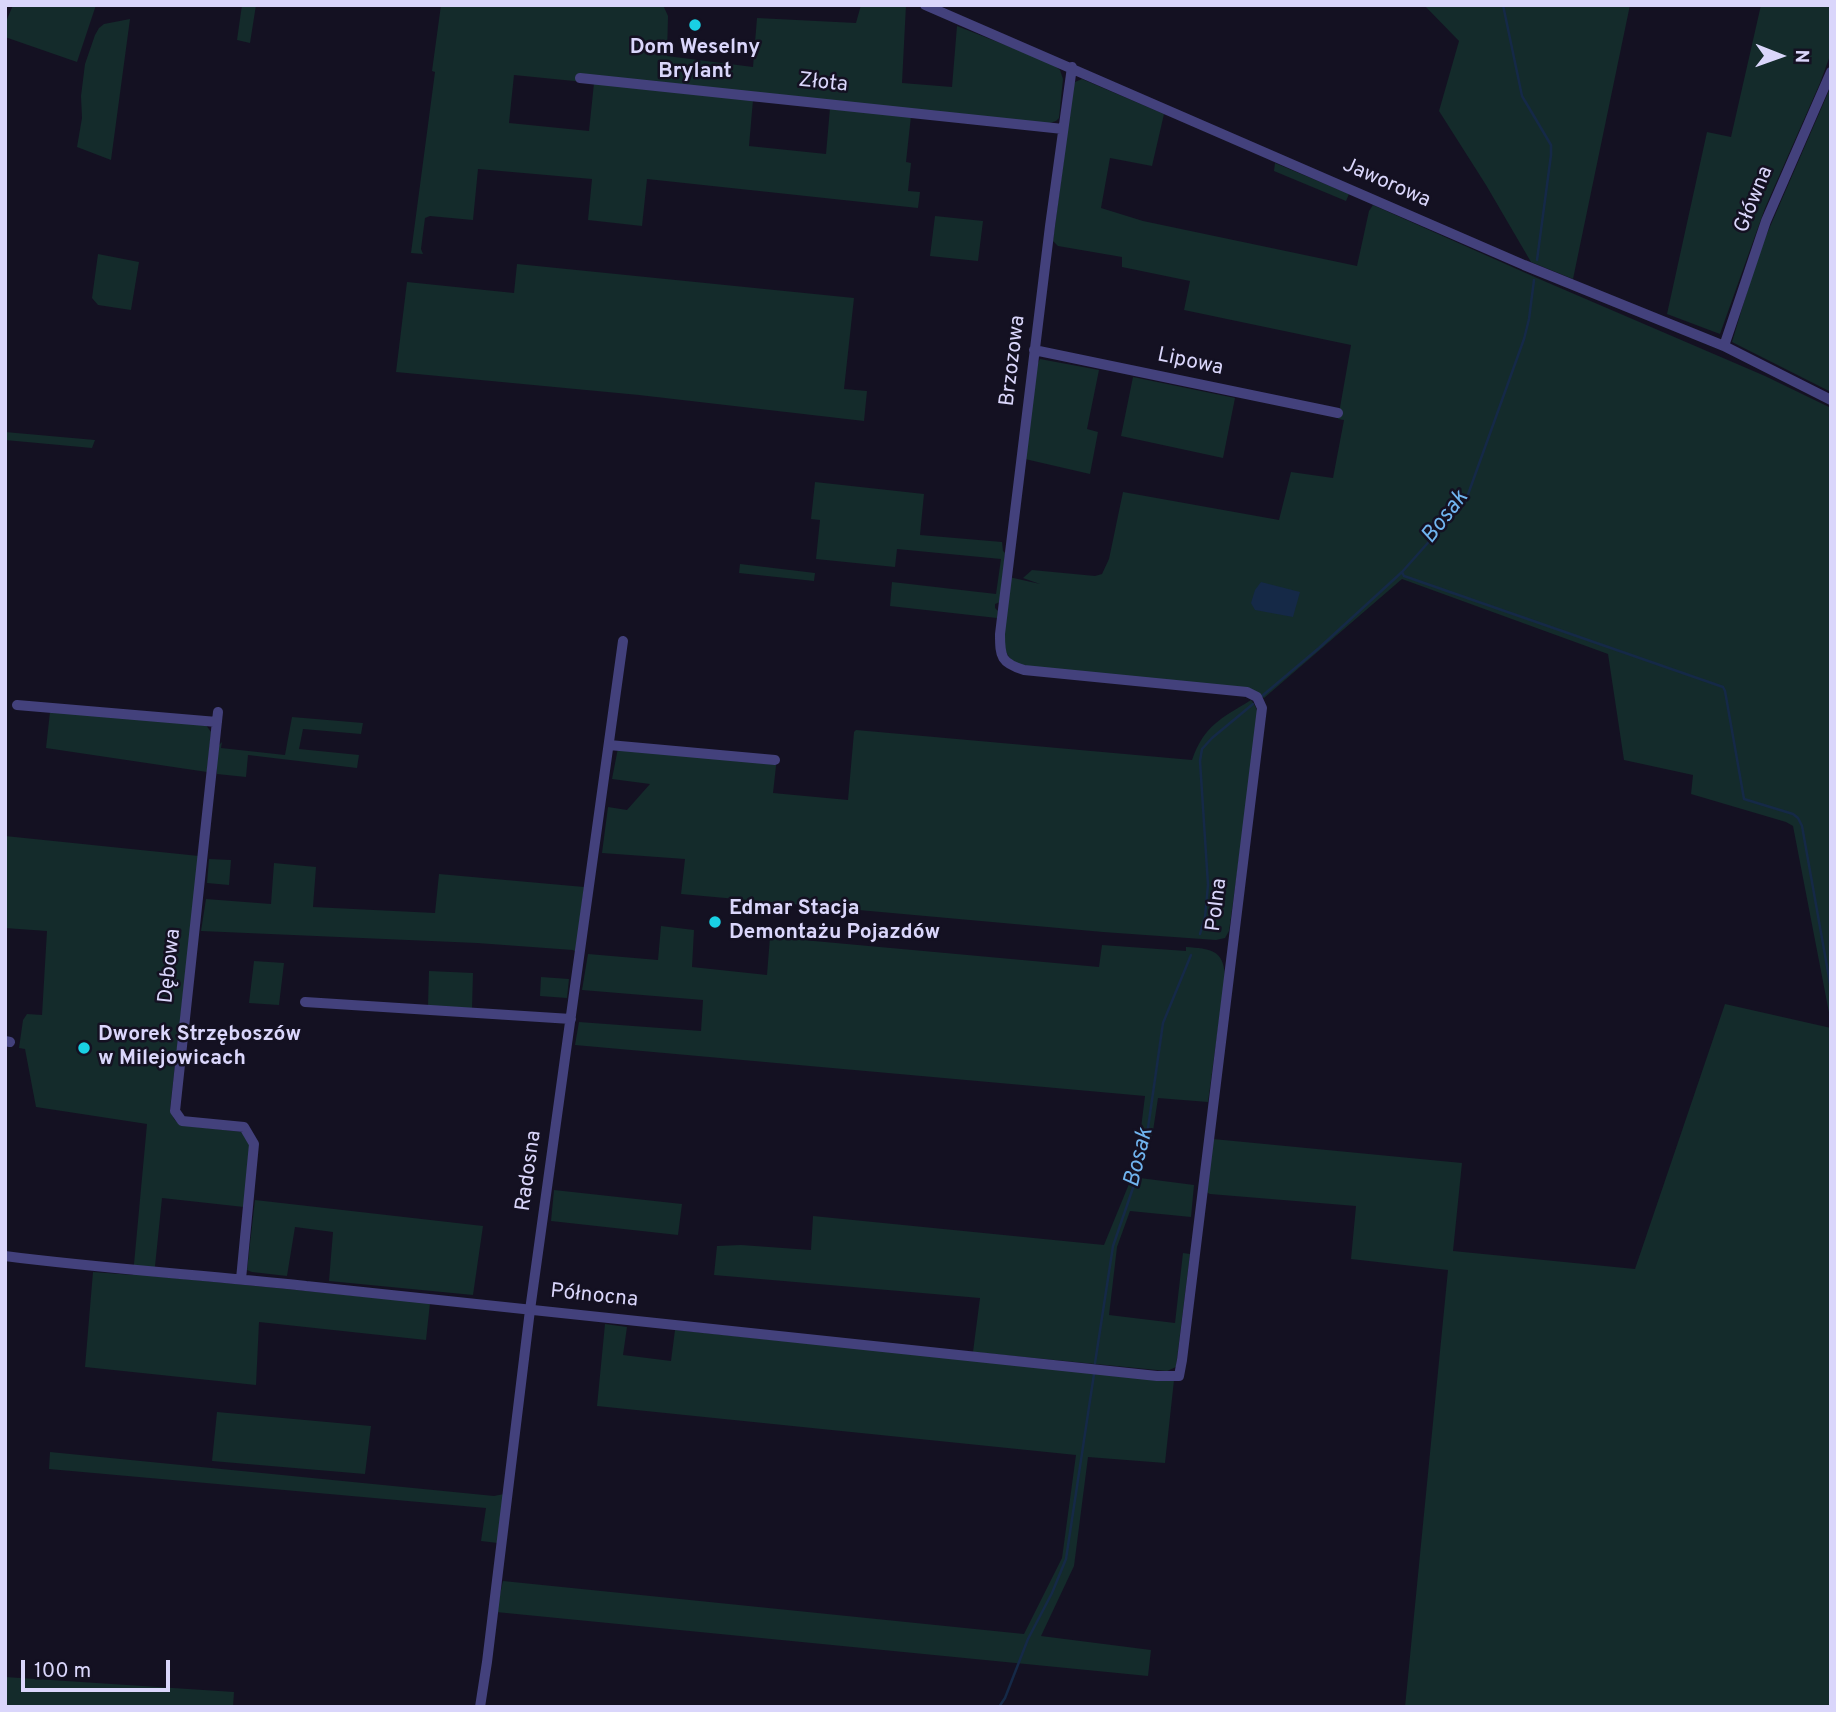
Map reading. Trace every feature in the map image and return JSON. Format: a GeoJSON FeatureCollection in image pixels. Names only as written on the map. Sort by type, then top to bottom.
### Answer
{"type":"FeatureCollection","features":[{"type":"Feature","properties":{"kind":"street","name":"Jaworowa"},"geometry":{"type":"LineString","coordinates":[[925,5],[1524,265],[1724,346],[1831,400]]}},
{"type":"Feature","properties":{"kind":"street","name":"Brzozowa"},"geometry":{"type":"LineString","coordinates":[[1003,659],[1000,653],[1000,634],[1072,67]]}},
{"type":"Feature","properties":{"kind":"street","name":"Główna"},"geometry":{"type":"LineString","coordinates":[[1724,346],[1766,221],[1831,72]]}},
{"type":"Feature","properties":{"kind":"street","name":"Złota"},"geometry":{"type":"LineString","coordinates":[[580,78],[1063,129]]}},
{"type":"Feature","properties":{"kind":"street","name":"Lipowa"},"geometry":{"type":"LineString","coordinates":[[1034,350],[1338,413]]}},
{"type":"Feature","properties":{"kind":"street","name":"Radosna"},"geometry":{"type":"LineString","coordinates":[[480,1707],[530,1310],[623,641]]}},
{"type":"Feature","properties":{"kind":"street","name":"Polna"},"geometry":{"type":"LineString","coordinates":[[1003,659],[1012,667],[1024,670],[1247,692],[1257,697],[1262,708],[1179,1376]]}},
{"type":"Feature","properties":{"kind":"street","name":"Dębowa"},"geometry":{"type":"LineString","coordinates":[[17,705],[218,717],[175,1111],[182,1121],[244,1127],[254,1144],[241,1279]]}},
{"type":"Feature","properties":{"kind":"street"},"geometry":{"type":"LineString","coordinates":[[609,745],[775,760]]}},
{"type":"Feature","properties":{"kind":"street"},"geometry":{"type":"LineString","coordinates":[[304,1002],[571,1019]]}},
{"type":"Feature","properties":{"kind":"street","name":"Północna"},"geometry":{"type":"LineString","coordinates":[[5,1256],[71,1265],[241,1279],[1157,1376],[1179,1376]]}},
{"type":"Feature","properties":{"kind":"green space"},"geometry":{"type":"Polygon","coordinates":[[[13,5],[96,5],[77,62],[5,37],[5,24],[13,5]]]}},
{"type":"Feature","properties":{"kind":"green space"},"geometry":{"type":"Polygon","coordinates":[[[242,5],[256,5],[250,43],[237,40],[242,5]]]}},
{"type":"Feature","properties":{"kind":"green space"},"geometry":{"type":"Polygon","coordinates":[[[441,5],[663,5],[668,16],[667,56],[753,67],[757,18],[856,23],[861,5],[906,5],[902,83],[952,87],[957,26],[1051,63],[1060,70],[1063,79],[1059,118],[1047,124],[911,116],[906,162],[911,163],[908,191],[920,192],[918,208],[647,179],[642,226],[588,220],[592,179],[478,169],[473,220],[430,216],[425,218],[421,249],[423,254],[411,253],[435,72],[432,71],[441,5]],[[514,75],[509,123],[589,131],[594,83],[514,75]],[[753,100],[749,146],[826,154],[830,108],[753,100]]]}},
{"type":"Feature","properties":{"kind":"green space"},"geometry":{"type":"Polygon","coordinates":[[[1424,5],[1630,5],[1573,279],[1531,262],[1439,111],[1459,41],[1424,5]]]}},
{"type":"Feature","properties":{"kind":"green space"},"geometry":{"type":"Polygon","coordinates":[[[1761,5],[1831,5],[1831,53],[1765,208],[1720,334],[1667,314],[1707,132],[1731,137],[1761,5]]]}},
{"type":"Feature","properties":{"kind":"green space"},"geometry":{"type":"Polygon","coordinates":[[[130,19],[111,160],[77,147],[82,118],[81,96],[85,64],[99,28],[104,24],[130,19]]]}},
{"type":"Feature","properties":{"kind":"green space"},"geometry":{"type":"Polygon","coordinates":[[[1082,79],[1164,114],[1152,166],[1110,158],[1101,208],[1143,221],[1357,266],[1369,211],[1373,205],[1765,376],[1831,408],[1831,1023],[1793,826],[1691,794],[1693,775],[1624,760],[1608,654],[1402,579],[1264,698],[1255,692],[1026,667],[1010,657],[1003,639],[1009,577],[1040,584],[1023,578],[1032,570],[1095,576],[1102,574],[1109,559],[1123,492],[1279,520],[1291,472],[1333,478],[1344,420],[1338,419],[1351,345],[1184,310],[1190,281],[1122,267],[1122,257],[1058,246],[1053,241],[1073,87],[1075,82],[1082,79]]]}},
{"type":"Feature","properties":{"kind":"green space"},"geometry":{"type":"Polygon","coordinates":[[[1831,86],[1831,392],[1732,342],[1759,252],[1831,86]]]}},
{"type":"Feature","properties":{"kind":"green space"},"geometry":{"type":"Polygon","coordinates":[[[1275,163],[1349,194],[1346,201],[1274,171],[1275,163]]]}},
{"type":"Feature","properties":{"kind":"green space"},"geometry":{"type":"Polygon","coordinates":[[[935,216],[983,221],[978,261],[930,256],[935,216]]]}},
{"type":"Feature","properties":{"kind":"green space"},"geometry":{"type":"Polygon","coordinates":[[[98,254],[139,262],[131,310],[98,305],[92,298],[98,254]]]}},
{"type":"Feature","properties":{"kind":"green space"},"geometry":{"type":"Polygon","coordinates":[[[517,264],[854,298],[844,389],[867,391],[864,421],[639,395],[396,372],[407,282],[514,293],[517,264]]]}},
{"type":"Feature","properties":{"kind":"green space"},"geometry":{"type":"Polygon","coordinates":[[[1040,359],[1099,370],[1087,429],[1098,432],[1090,474],[1025,459],[1040,359]]]}},
{"type":"Feature","properties":{"kind":"green space"},"geometry":{"type":"Polygon","coordinates":[[[1133,377],[1235,398],[1223,458],[1121,436],[1133,377]]]}},
{"type":"Feature","properties":{"kind":"green space"},"geometry":{"type":"Polygon","coordinates":[[[5,432],[95,440],[92,448],[5,440],[5,432]]]}},
{"type":"Feature","properties":{"kind":"green space"},"geometry":{"type":"Polygon","coordinates":[[[815,482],[924,494],[920,535],[1002,542],[1005,553],[1000,602],[995,604],[997,618],[890,606],[892,582],[996,594],[1001,559],[897,549],[895,567],[816,559],[820,520],[811,519],[815,482]]]}},
{"type":"Feature","properties":{"kind":"green space"},"geometry":{"type":"Polygon","coordinates":[[[740,564],[815,573],[814,581],[739,573],[740,564]]]}},
{"type":"Feature","properties":{"kind":"green space"},"geometry":{"type":"Polygon","coordinates":[[[1251,700],[1257,710],[1258,722],[1229,931],[1225,938],[1216,940],[1103,932],[681,894],[685,859],[602,853],[608,807],[627,810],[650,784],[612,779],[619,743],[777,757],[773,793],[848,800],[856,730],[1192,760],[1208,730],[1251,700]]]}},
{"type":"Feature","properties":{"kind":"green space"},"geometry":{"type":"Polygon","coordinates":[[[50,712],[206,725],[211,732],[207,772],[46,748],[50,712]]]}},
{"type":"Feature","properties":{"kind":"green space"},"geometry":{"type":"Polygon","coordinates":[[[292,717],[363,723],[361,734],[303,729],[299,749],[359,755],[357,768],[248,755],[246,777],[217,774],[217,747],[222,742],[221,748],[285,755],[292,717]]]}},
{"type":"Feature","properties":{"kind":"green space"},"geometry":{"type":"Polygon","coordinates":[[[5,836],[199,856],[170,1109],[180,1125],[243,1132],[251,1148],[244,1207],[162,1198],[154,1276],[430,1303],[426,1340],[259,1322],[256,1385],[85,1367],[93,1272],[133,1275],[147,1124],[36,1107],[25,1049],[19,1048],[23,1020],[27,1014],[42,1015],[47,931],[5,928],[5,836]]]}},
{"type":"Feature","properties":{"kind":"green space"},"geometry":{"type":"Polygon","coordinates":[[[209,859],[231,860],[229,885],[207,883],[209,859]]]}},
{"type":"Feature","properties":{"kind":"green space"},"geometry":{"type":"Polygon","coordinates":[[[274,863],[316,867],[313,907],[435,913],[439,874],[584,887],[576,952],[477,943],[201,931],[206,899],[271,904],[274,863]]]}},
{"type":"Feature","properties":{"kind":"green space"},"geometry":{"type":"Polygon","coordinates":[[[661,926],[694,930],[692,967],[767,975],[770,937],[1099,967],[1102,945],[1186,951],[1186,947],[1209,950],[1219,956],[1225,977],[1208,1102],[1158,1098],[1153,1131],[1140,1178],[1194,1185],[1191,1217],[1130,1211],[1117,1247],[1109,1315],[1175,1323],[1183,1253],[1190,1254],[1176,1367],[1167,1371],[973,1352],[980,1298],[714,1275],[717,1246],[811,1250],[813,1216],[1104,1245],[1131,1179],[1138,1152],[1145,1096],[575,1045],[579,1022],[701,1031],[703,1000],[582,990],[588,954],[658,960],[661,926]]]}},
{"type":"Feature","properties":{"kind":"green space"},"geometry":{"type":"Polygon","coordinates":[[[254,961],[284,963],[279,1005],[249,1003],[254,961]]]}},
{"type":"Feature","properties":{"kind":"green space"},"geometry":{"type":"Polygon","coordinates":[[[429,971],[473,973],[472,1009],[428,1006],[429,971]]]}},
{"type":"Feature","properties":{"kind":"green space"},"geometry":{"type":"Polygon","coordinates":[[[541,977],[569,979],[567,998],[540,996],[541,977]]]}},
{"type":"Feature","properties":{"kind":"green space"},"geometry":{"type":"Polygon","coordinates":[[[1725,1004],[1831,1028],[1831,1707],[1405,1707],[1448,1270],[1351,1259],[1356,1206],[1206,1192],[1213,1139],[1462,1163],[1453,1251],[1635,1269],[1725,1004]]]}},
{"type":"Feature","properties":{"kind":"green space"},"geometry":{"type":"Polygon","coordinates":[[[554,1190],[682,1204],[678,1235],[551,1221],[554,1190]]]}},
{"type":"Feature","properties":{"kind":"green space"},"geometry":{"type":"Polygon","coordinates":[[[255,1200],[483,1226],[473,1295],[329,1281],[333,1232],[295,1227],[287,1276],[247,1270],[255,1200]]]}},
{"type":"Feature","properties":{"kind":"green space"},"geometry":{"type":"Polygon","coordinates":[[[605,1324],[627,1327],[623,1355],[671,1361],[675,1330],[1174,1380],[1165,1463],[1088,1457],[1074,1566],[1041,1636],[1151,1650],[1148,1676],[496,1612],[503,1581],[1024,1634],[1062,1558],[1076,1455],[597,1406],[605,1324]]]}},
{"type":"Feature","properties":{"kind":"green space"},"geometry":{"type":"Polygon","coordinates":[[[217,1412],[371,1426],[365,1474],[212,1461],[217,1412]]]}},
{"type":"Feature","properties":{"kind":"green space"},"geometry":{"type":"Polygon","coordinates":[[[50,1452],[494,1496],[504,1494],[498,1543],[481,1541],[486,1508],[49,1469],[50,1452]]]}},
{"type":"Feature","properties":{"kind":"green space"},"geometry":{"type":"Polygon","coordinates":[[[5,1677],[234,1692],[233,1707],[5,1707],[5,1677]]]}},
{"type":"Feature","properties":{"kind":"water"},"geometry":{"type":"Polygon","coordinates":[[[1261,582],[1300,592],[1293,617],[1255,610],[1251,603],[1261,582]]]}},
{"type":"Feature","properties":{"kind":"waterway","name":"Bosak"},"geometry":{"type":"LineString","coordinates":[[1503,5],[1522,96],[1551,145],[1537,260]]}},
{"type":"Feature","properties":{"kind":"waterway","name":"Bosak"},"geometry":{"type":"LineString","coordinates":[[1262,696],[1402,572],[1466,500],[1524,339],[1534,280]]}},
{"type":"Feature","properties":{"kind":"waterway"},"geometry":{"type":"LineString","coordinates":[[1402,572],[1404,576],[1723,687],[1744,799],[1793,814],[1802,826],[1831,989]]}},
{"type":"Feature","properties":{"kind":"waterway","name":"Bosak"},"geometry":{"type":"LineString","coordinates":[[1200,934],[1205,917],[1208,885],[1200,761],[1202,749],[1253,704]]}},
{"type":"Feature","properties":{"kind":"waterway","name":"Bosak"},"geometry":{"type":"LineString","coordinates":[[1095,1363],[1113,1246],[1144,1156],[1163,1023],[1191,955]]}},
{"type":"Feature","properties":{"kind":"waterway","name":"Bosak"},"geometry":{"type":"LineString","coordinates":[[999,1707],[1066,1559],[1094,1374]]}},
{"type":"Feature","properties":{"kind":"place","name":"Dom Weselny Brylant"},"geometry":{"type":"Point","coordinates":[695,25]}},
{"type":"Feature","properties":{"kind":"place","name":"Edmar Stacja Demontażu Pojazdów"},"geometry":{"type":"Point","coordinates":[715,922]}},
{"type":"Feature","properties":{"kind":"place","name":"Dworek Strzęboszów w Milejowicach"},"geometry":{"type":"Point","coordinates":[84,1048]}}]}
